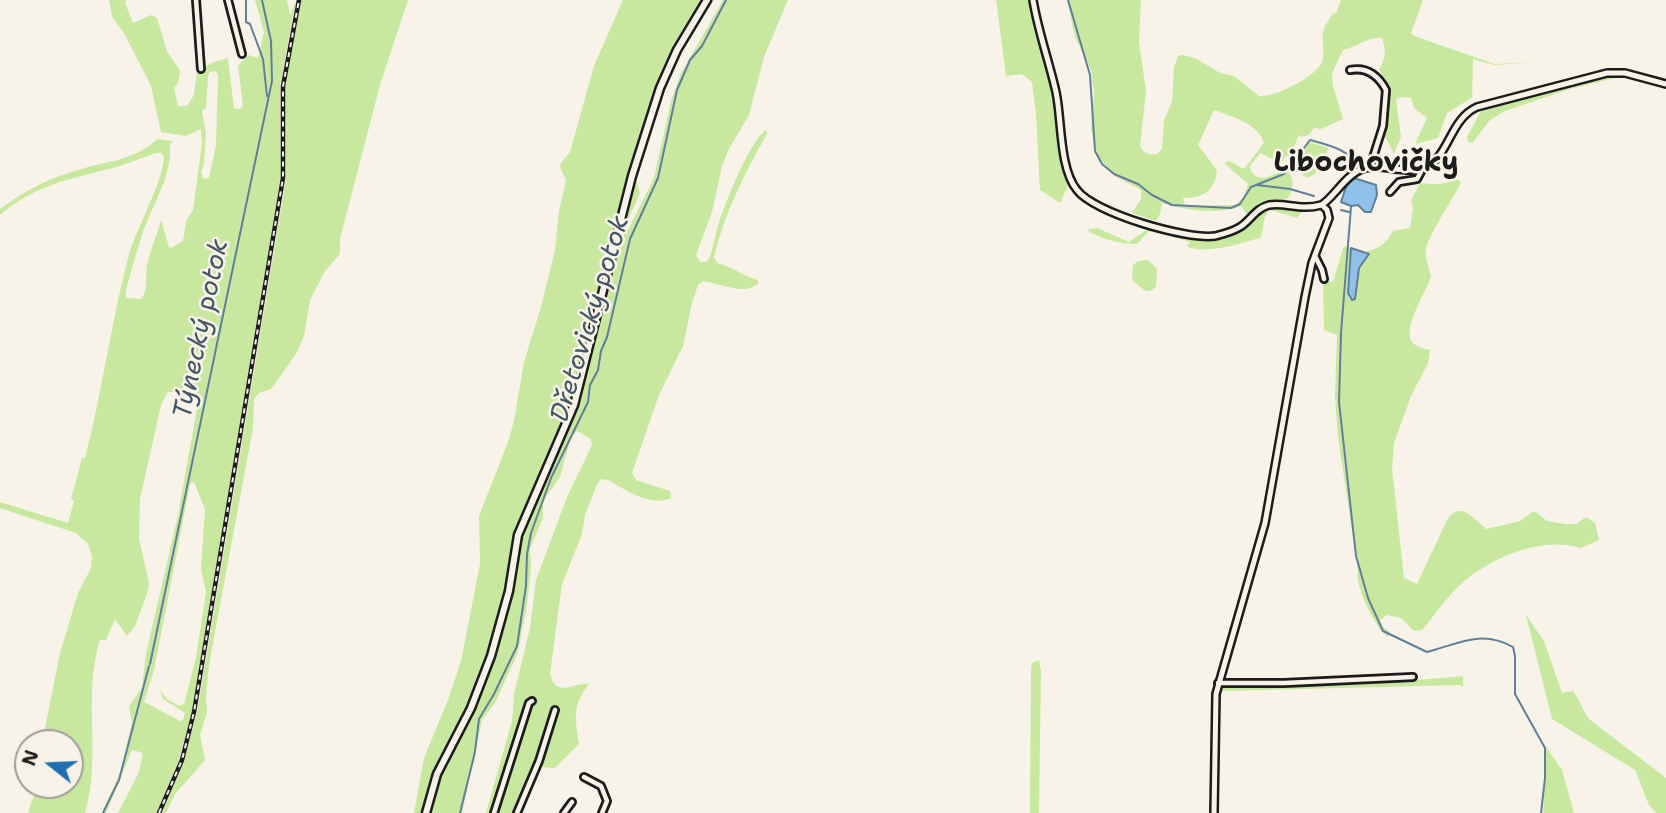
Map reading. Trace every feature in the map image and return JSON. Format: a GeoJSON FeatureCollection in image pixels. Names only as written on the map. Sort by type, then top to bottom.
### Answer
{"type":"FeatureCollection","features":[{"type":"Feature","properties":{"kind":"main road"},"geometry":{"type":"LineString","coordinates":[[426,813],[437,774],[471,708],[491,656],[507,602],[519,535],[574,405],[632,176],[660,88],[677,50],[707,0]]}},
{"type":"Feature","properties":{"kind":"street"},"geometry":{"type":"LineString","coordinates":[[196,0],[201,69]]}},
{"type":"Feature","properties":{"kind":"street"},"geometry":{"type":"LineString","coordinates":[[228,0],[242,54]]}},
{"type":"Feature","properties":{"kind":"street"},"geometry":{"type":"LineString","coordinates":[[1032,0],[1057,93],[1067,165],[1077,191],[1117,214],[1146,225],[1195,237],[1226,233],[1240,227],[1258,210],[1269,205],[1305,208],[1322,205],[1349,176],[1370,167],[1423,168]]}},
{"type":"Feature","properties":{"kind":"street"},"geometry":{"type":"LineString","coordinates":[[1350,69],[1364,70],[1375,75],[1386,89],[1383,126],[1370,167]]}},
{"type":"Feature","properties":{"kind":"street"},"geometry":{"type":"LineString","coordinates":[[1390,192],[1399,183],[1417,179],[1423,168],[1436,159],[1462,117],[1478,107],[1607,73],[1625,73],[1666,84]]}},
{"type":"Feature","properties":{"kind":"street"},"geometry":{"type":"LineString","coordinates":[[1214,813],[1214,712],[1218,683],[1265,523],[1305,297],[1315,256],[1329,218],[1322,205]]}},
{"type":"Feature","properties":{"kind":"street"},"geometry":{"type":"LineString","coordinates":[[1315,256],[1324,279]]}},
{"type":"Feature","properties":{"kind":"street"},"geometry":{"type":"LineString","coordinates":[[1218,683],[1413,677]]}},
{"type":"Feature","properties":{"kind":"street"},"geometry":{"type":"LineString","coordinates":[[494,813],[529,703],[532,701]]}},
{"type":"Feature","properties":{"kind":"street"},"geometry":{"type":"LineString","coordinates":[[517,813],[539,761],[555,710]]}},
{"type":"Feature","properties":{"kind":"street"},"geometry":{"type":"LineString","coordinates":[[584,777],[601,786],[607,801],[602,813]]}},
{"type":"Feature","properties":{"kind":"street"},"geometry":{"type":"LineString","coordinates":[[564,813],[572,802]]}},
{"type":"Feature","properties":{"kind":"shaded area"},"geometry":{"type":"Polygon","coordinates":[[[296,0],[301,0],[285,99],[286,179],[197,713],[179,776],[162,813],[157,813],[179,759],[192,712],[281,178],[279,99],[296,0]]]}},
{"type":"Feature","properties":{"kind":"green space"},"geometry":{"type":"Polygon","coordinates":[[[109,0],[126,0],[133,23],[151,15],[157,18],[167,51],[180,71],[178,83],[174,88],[178,106],[187,106],[194,95],[197,71],[228,58],[234,109],[241,109],[243,105],[238,66],[248,55],[258,58],[264,32],[255,0],[287,0],[290,15],[296,0],[280,86],[281,178],[192,712],[179,759],[157,813],[118,813],[139,772],[143,753],[132,750],[106,813],[102,813],[121,770],[132,722],[129,706],[142,688],[146,654],[178,515],[199,397],[187,392],[168,392],[161,405],[140,499],[139,539],[149,583],[148,591],[135,626],[127,636],[115,619],[106,640],[100,640],[95,661],[92,683],[92,770],[85,813],[28,813],[32,799],[84,799],[84,729],[45,729],[60,653],[78,593],[91,568],[92,556],[88,544],[76,533],[0,508],[0,502],[68,523],[74,501],[71,499],[91,433],[128,258],[159,180],[164,157],[161,153],[156,153],[65,181],[24,197],[0,215],[0,209],[57,177],[129,156],[158,139],[173,141],[170,145],[165,180],[143,231],[126,289],[126,298],[141,299],[143,295],[148,260],[161,220],[169,247],[183,241],[186,221],[193,210],[202,144],[201,129],[186,136],[161,132],[151,86],[124,33],[112,17],[109,0]],[[215,71],[210,72],[208,76],[206,108],[202,111],[206,133],[201,173],[204,179],[209,178],[216,145],[218,74],[215,71]],[[194,482],[190,484],[154,670],[144,702],[180,721],[185,713],[163,699],[160,690],[167,699],[179,706],[184,704],[196,658],[206,592],[201,569],[205,509],[194,482]]]}},
{"type":"Feature","properties":{"kind":"green space"},"geometry":{"type":"Polygon","coordinates":[[[301,0],[408,0],[380,85],[340,239],[340,254],[325,271],[310,300],[304,336],[296,354],[271,389],[259,393],[254,399],[253,428],[209,664],[207,712],[200,735],[205,760],[175,794],[166,813],[162,813],[184,760],[197,713],[286,179],[285,86],[301,0]]]}},
{"type":"Feature","properties":{"kind":"green space"},"geometry":{"type":"Polygon","coordinates":[[[623,0],[704,0],[674,49],[657,87],[629,175],[599,301],[571,399],[516,534],[504,601],[489,655],[469,705],[430,785],[424,813],[414,813],[424,758],[461,661],[480,564],[479,516],[514,421],[524,362],[555,250],[559,211],[566,180],[561,163],[570,152],[594,66],[623,0]]]}},
{"type":"Feature","properties":{"kind":"green space"},"geometry":{"type":"Polygon","coordinates":[[[710,0],[714,0],[680,55],[664,90],[636,180],[640,193],[624,229],[626,231],[629,228],[654,178],[671,101],[680,75],[723,0],[788,0],[764,57],[749,115],[722,166],[712,212],[696,255],[700,262],[709,259],[719,222],[739,172],[759,136],[766,130],[767,134],[729,209],[714,257],[717,263],[758,280],[758,284],[747,289],[703,281],[698,285],[683,346],[659,395],[632,473],[636,480],[670,491],[671,498],[647,499],[608,480],[601,479],[597,484],[585,515],[582,534],[562,584],[550,674],[553,682],[561,688],[589,684],[576,712],[579,744],[555,768],[540,767],[530,777],[514,813],[486,813],[512,721],[514,694],[530,628],[536,580],[567,497],[592,445],[591,439],[577,431],[571,437],[560,477],[543,504],[543,518],[530,549],[527,605],[518,652],[495,703],[482,720],[462,813],[429,813],[435,787],[474,708],[494,657],[510,602],[521,536],[577,401],[635,176],[663,89],[679,52],[710,0]]]}},
{"type":"Feature","properties":{"kind":"green space"},"geometry":{"type":"Polygon","coordinates":[[[996,0],[1033,0],[1057,93],[1071,179],[1060,203],[1040,190],[1032,82],[1022,74],[1006,76],[996,0]]]}},
{"type":"Feature","properties":{"kind":"green space"},"geometry":{"type":"Polygon","coordinates":[[[1067,0],[1141,0],[1139,42],[1146,91],[1140,146],[1145,152],[1152,154],[1157,154],[1162,149],[1164,120],[1172,102],[1174,67],[1178,56],[1197,59],[1220,73],[1234,76],[1259,96],[1274,94],[1304,79],[1318,68],[1323,58],[1325,27],[1332,14],[1336,13],[1341,0],[1423,0],[1411,33],[1414,36],[1495,64],[1536,62],[1495,65],[1473,59],[1472,99],[1468,96],[1470,99],[1447,113],[1438,138],[1415,144],[1427,118],[1414,108],[1411,98],[1396,99],[1401,137],[1394,154],[1384,135],[1388,86],[1379,70],[1385,54],[1382,38],[1343,50],[1332,73],[1343,119],[1321,129],[1314,128],[1309,135],[1299,135],[1291,154],[1285,157],[1283,162],[1260,153],[1250,166],[1257,177],[1264,178],[1286,170],[1292,181],[1288,198],[1262,205],[1247,214],[1241,206],[1233,209],[1202,210],[1162,203],[1156,221],[1132,213],[1141,199],[1141,190],[1115,176],[1098,157],[1091,129],[1094,91],[1091,70],[1075,37],[1067,0]],[[1214,110],[1198,145],[1217,170],[1216,177],[1207,192],[1196,197],[1183,198],[1185,206],[1236,205],[1244,196],[1248,184],[1224,163],[1229,161],[1244,169],[1264,143],[1261,136],[1250,126],[1214,110]]]}},
{"type":"Feature","properties":{"kind":"green space"},"geometry":{"type":"Polygon","coordinates":[[[1603,75],[1632,76],[1632,79],[1618,77],[1570,89],[1505,111],[1490,120],[1473,142],[1469,143],[1467,137],[1482,109],[1603,75]]]}},
{"type":"Feature","properties":{"kind":"green space"},"geometry":{"type":"Polygon","coordinates":[[[1309,142],[1329,148],[1315,174],[1307,178],[1291,166],[1309,142]]]}},
{"type":"Feature","properties":{"kind":"green space"},"geometry":{"type":"Polygon","coordinates":[[[1456,178],[1461,182],[1426,248],[1431,276],[1415,311],[1410,330],[1410,338],[1414,344],[1430,350],[1428,363],[1411,396],[1394,443],[1392,468],[1404,578],[1417,584],[1447,520],[1457,511],[1472,516],[1486,529],[1520,521],[1532,512],[1547,521],[1565,524],[1576,524],[1586,517],[1595,523],[1599,540],[1581,548],[1547,545],[1529,548],[1495,561],[1479,570],[1453,592],[1422,630],[1414,631],[1401,618],[1387,615],[1380,620],[1390,632],[1388,637],[1372,616],[1359,586],[1338,437],[1335,396],[1337,335],[1324,330],[1323,280],[1333,282],[1344,246],[1351,248],[1348,293],[1349,298],[1354,299],[1359,268],[1369,253],[1366,251],[1382,245],[1393,231],[1410,228],[1413,209],[1411,200],[1420,183],[1443,183],[1456,178]]]}},
{"type":"Feature","properties":{"kind":"green space"},"geometry":{"type":"Polygon","coordinates":[[[1269,205],[1305,208],[1297,218],[1271,210],[1265,216],[1260,238],[1214,249],[1187,247],[1190,242],[1153,231],[1148,232],[1137,244],[1111,240],[1087,230],[1097,228],[1129,242],[1146,230],[1104,210],[1195,237],[1226,233],[1269,205]]]}},
{"type":"Feature","properties":{"kind":"green space"},"geometry":{"type":"Polygon","coordinates":[[[1148,260],[1157,269],[1156,287],[1150,291],[1144,290],[1132,280],[1133,265],[1138,261],[1148,260]]]}},
{"type":"Feature","properties":{"kind":"green space"},"geometry":{"type":"Polygon","coordinates":[[[1526,615],[1544,641],[1562,693],[1573,691],[1589,719],[1666,778],[1666,813],[1656,813],[1649,805],[1635,770],[1552,719],[1526,615]]]}},
{"type":"Feature","properties":{"kind":"green space"},"geometry":{"type":"Polygon","coordinates":[[[1039,660],[1039,813],[1030,813],[1031,668],[1032,663],[1039,660]]]}},
{"type":"Feature","properties":{"kind":"green space"},"geometry":{"type":"Polygon","coordinates":[[[1463,676],[1463,687],[1221,691],[1222,685],[1406,681],[1463,676]]]}},
{"type":"Feature","properties":{"kind":"green space"},"geometry":{"type":"Polygon","coordinates":[[[1546,747],[1562,770],[1574,813],[1543,813],[1546,747]]]}},
{"type":"Feature","properties":{"kind":"water"},"geometry":{"type":"Polygon","coordinates":[[[1354,178],[1376,185],[1377,195],[1371,212],[1365,212],[1358,205],[1351,206],[1341,202],[1347,184],[1354,178]]]}},
{"type":"Feature","properties":{"kind":"water"},"geometry":{"type":"Polygon","coordinates":[[[1351,248],[1369,254],[1359,268],[1355,299],[1352,300],[1348,293],[1351,248]]]}},
{"type":"Feature","properties":{"kind":"waterway"},"geometry":{"type":"LineString","coordinates":[[246,0],[246,22],[250,24],[263,59],[267,96]]}},
{"type":"Feature","properties":{"kind":"waterway","name":"Týnecký potok"},"geometry":{"type":"LineString","coordinates":[[150,664],[272,81],[271,41],[262,0]]}},
{"type":"Feature","properties":{"kind":"waterway","name":"Dřetovický potok"},"geometry":{"type":"LineString","coordinates":[[460,813],[475,752],[479,719],[517,646],[531,533],[551,478],[588,402],[590,385],[598,370],[630,239],[658,178],[677,90],[690,60],[702,46],[726,0]]}},
{"type":"Feature","properties":{"kind":"waterway"},"geometry":{"type":"LineString","coordinates":[[1068,0],[1090,75],[1095,151],[1102,164],[1114,174],[1138,184],[1172,205],[1231,208],[1240,204],[1251,187],[1284,174],[1310,140],[1344,152],[1358,168]]}},
{"type":"Feature","properties":{"kind":"waterway"},"geometry":{"type":"LineString","coordinates":[[1257,185],[1290,189],[1314,196]]}},
{"type":"Feature","properties":{"kind":"waterway"},"geometry":{"type":"LineString","coordinates":[[1351,207],[1341,333],[1339,402],[1356,556],[1368,598],[1383,631],[1427,652],[1480,639],[1490,639],[1513,647],[1515,694],[1545,748],[1541,813]]}},
{"type":"Feature","properties":{"kind":"waterway"},"geometry":{"type":"LineString","coordinates":[[1341,210],[1349,212]]}},
{"type":"Feature","properties":{"kind":"waterway","name":"Týnecký potok"},"geometry":{"type":"LineString","coordinates":[[103,813],[119,780],[149,666]]}},
{"type":"Feature","properties":{"kind":"railway"},"geometry":{"type":"LineString","coordinates":[[159,813],[182,760],[194,712],[283,178],[283,86],[299,0]]}},
{"type":"Feature","properties":{"kind":"district","name":"Libochovičky"},"geometry":{"type":"Point","coordinates":[1366,164]}}]}
